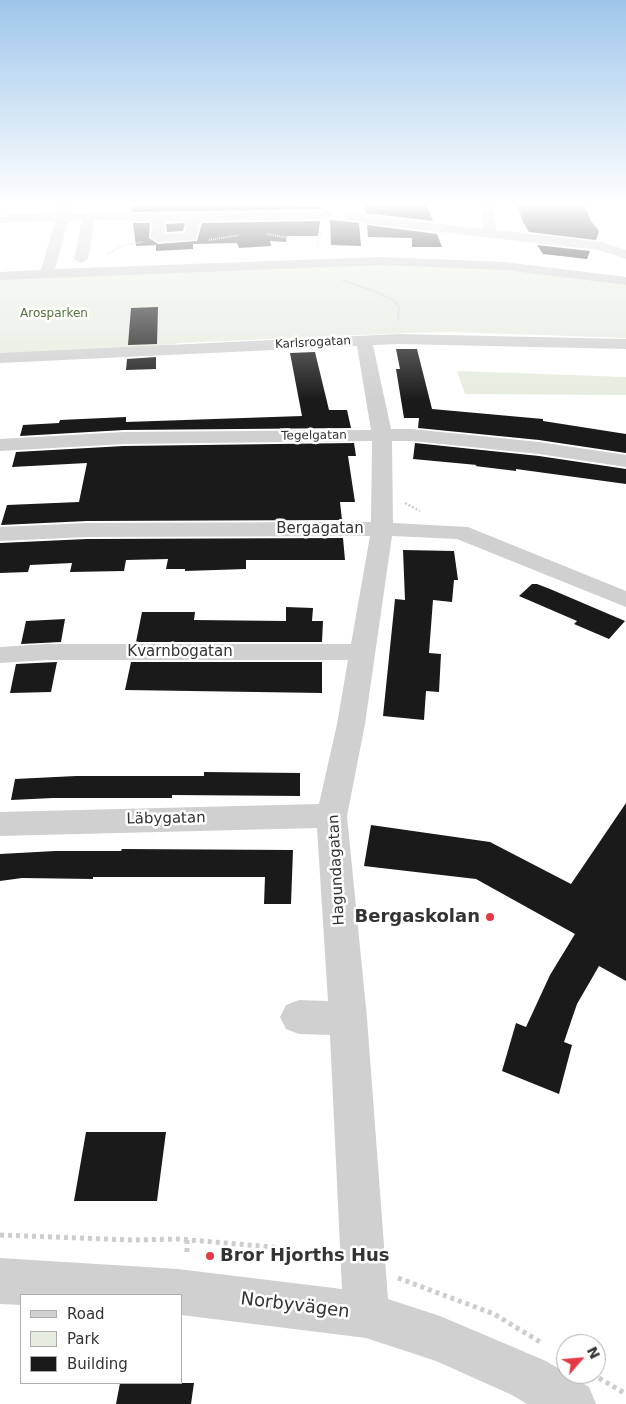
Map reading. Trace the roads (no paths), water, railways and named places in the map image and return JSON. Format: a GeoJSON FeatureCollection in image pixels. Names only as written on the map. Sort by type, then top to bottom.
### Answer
{"type":"FeatureCollection","features":[{"type":"Feature","properties":{"kind":"street"},"geometry":{"type":"LineString","coordinates":[[0,276],[143,270]]}},
{"type":"Feature","properties":{"kind":"street"},"geometry":{"type":"LineString","coordinates":[[537,270],[625,279]]}},
{"type":"Feature","properties":{"kind":"street","name":"Karlsrogatan"},"geometry":{"type":"LineString","coordinates":[[0,358],[399,339],[626,344]]}},
{"type":"Feature","properties":{"kind":"street","name":"Hagundagatan"},"geometry":{"type":"LineString","coordinates":[[364,340],[382,435],[382,529],[351,724],[332,816],[348,1018],[366,1315]]}},
{"type":"Feature","properties":{"kind":"street","name":"Tegelgatan"},"geometry":{"type":"LineString","coordinates":[[0,445],[124,438],[412,435],[539,448],[626,461]]}},
{"type":"Feature","properties":{"kind":"street","name":"Bergagatan"},"geometry":{"type":"LineString","coordinates":[[0,534],[97,530],[382,529],[460,532],[626,600]]}},
{"type":"Feature","properties":{"kind":"street","name":"Kvarnbogatan"},"geometry":{"type":"LineString","coordinates":[[0,655],[47,652],[361,652]]}},
{"type":"Feature","properties":{"kind":"street","name":"Läbygatan"},"geometry":{"type":"LineString","coordinates":[[0,824],[332,816]]}},
{"type":"Feature","properties":{"kind":"street"},"geometry":{"type":"LineString","coordinates":[[299,1017],[348,1018]]}},
{"type":"Feature","properties":{"kind":"street","name":"Norbyvägen"},"geometry":{"type":"LineString","coordinates":[[0,1281],[178,1292],[366,1315],[440,1339],[529,1378],[572,1404]]}},
{"type":"Feature","properties":{"kind":"place","name":"Bergaskolan"},"geometry":{"type":"Point","coordinates":[490,917]}},
{"type":"Feature","properties":{"kind":"place","name":"Bror Hjorths Hus"},"geometry":{"type":"Point","coordinates":[210,1256]}},
{"type":"Feature","properties":{"kind":"park label","name":"Arosparken"},"geometry":{"type":"Point","coordinates":[54,314]}}]}
